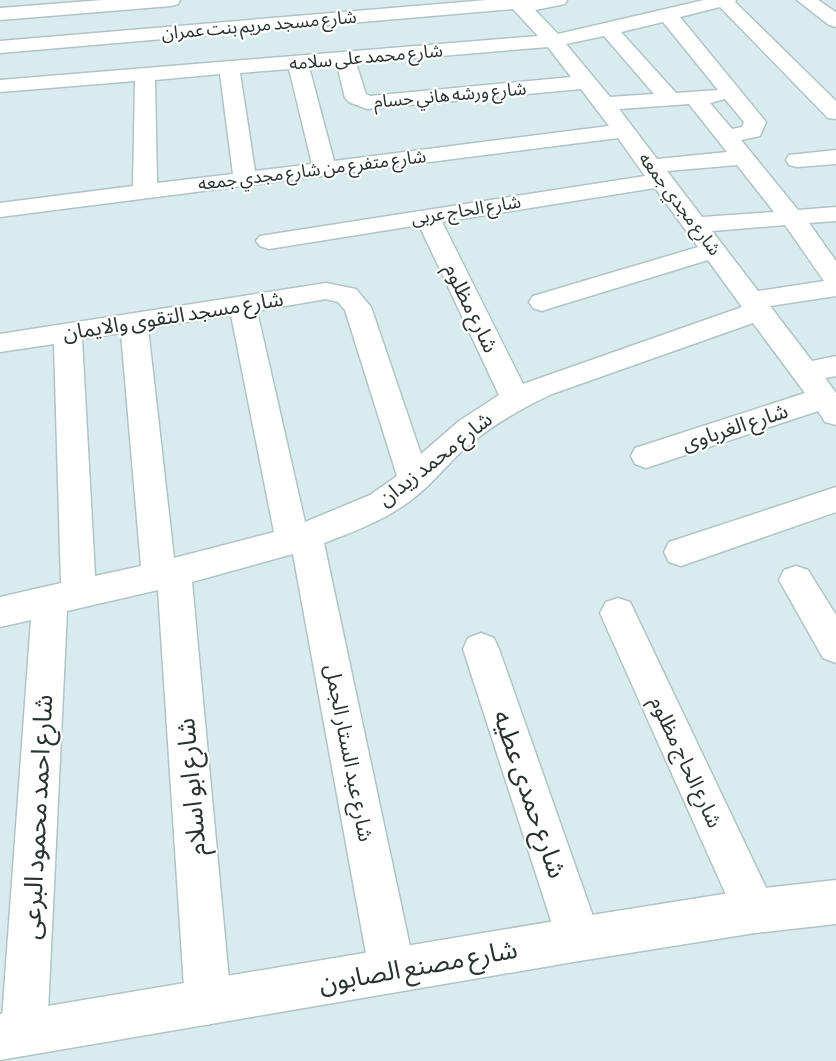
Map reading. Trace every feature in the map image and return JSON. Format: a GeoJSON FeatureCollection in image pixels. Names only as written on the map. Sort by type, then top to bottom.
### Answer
{"type":"FeatureCollection","features":[{"type":"Feature","properties":{"kind":"street"},"geometry":{"type":"LineString","coordinates":[[0,14],[171,0]]}},
{"type":"Feature","properties":{"kind":"street","name":"شارع مسجد مريم بنت عمران"},"geometry":{"type":"LineString","coordinates":[[0,47],[558,0]]}},
{"type":"Feature","properties":{"kind":"street"},"geometry":{"type":"LineString","coordinates":[[725,0],[836,113]]}},
{"type":"Feature","properties":{"kind":"street","name":"شارع محمد على سلامه"},"geometry":{"type":"LineString","coordinates":[[0,86],[554,41],[609,30],[725,0]]}},
{"type":"Feature","properties":{"kind":"street"},"geometry":{"type":"LineString","coordinates":[[806,0],[836,21]]}},
{"type":"Feature","properties":{"kind":"street","name":"شارع مجدي جمعه"},"geometry":{"type":"LineString","coordinates":[[518,3],[554,41],[604,104],[715,250],[803,373],[830,406]]}},
{"type":"Feature","properties":{"kind":"street"},"geometry":{"type":"LineString","coordinates":[[668,15],[752,117],[755,127],[745,134],[728,137]]}},
{"type":"Feature","properties":{"kind":"street"},"geometry":{"type":"LineString","coordinates":[[609,30],[670,99]]}},
{"type":"Feature","properties":{"kind":"street","name":"شارع ورشه هاني حسام"},"geometry":{"type":"LineString","coordinates":[[345,58],[356,98],[367,103],[586,82]]}},
{"type":"Feature","properties":{"kind":"street"},"geometry":{"type":"LineString","coordinates":[[298,62],[325,169]]}},
{"type":"Feature","properties":{"kind":"street"},"geometry":{"type":"LineString","coordinates":[[229,68],[245,179]]}},
{"type":"Feature","properties":{"kind":"street"},"geometry":{"type":"LineString","coordinates":[[145,74],[145,191]]}},
{"type":"Feature","properties":{"kind":"street"},"geometry":{"type":"LineString","coordinates":[[604,104],[734,95]]}},
{"type":"Feature","properties":{"kind":"street"},"geometry":{"type":"LineString","coordinates":[[695,98],[792,218],[836,279]]}},
{"type":"Feature","properties":{"kind":"street","name":"شارع متفرع من شارع مجدي جمعه"},"geometry":{"type":"LineString","coordinates":[[0,210],[624,131]]}},
{"type":"Feature","properties":{"kind":"street","name":"شارع الحاج عربى"},"geometry":{"type":"LineString","coordinates":[[269,241],[427,216],[744,157]]}},
{"type":"Feature","properties":{"kind":"street"},"geometry":{"type":"LineString","coordinates":[[797,160],[836,157]]}},
{"type":"Feature","properties":{"kind":"street"},"geometry":{"type":"LineString","coordinates":[[696,225],[836,214]]}},
{"type":"Feature","properties":{"kind":"street","name":"شارع مظلوم"},"geometry":{"type":"LineString","coordinates":[[427,216],[516,399]]}},
{"type":"Feature","properties":{"kind":"street"},"geometry":{"type":"LineString","coordinates":[[542,302],[715,250]]}},
{"type":"Feature","properties":{"kind":"street","name":"شارع محمد زيدان"},"geometry":{"type":"LineString","coordinates":[[0,612],[167,574],[299,538],[348,521],[375,507],[414,481],[460,436],[486,416],[516,399],[755,305],[836,288]]}},
{"type":"Feature","properties":{"kind":"street","name":"شارع مسجد التقوى والايمان"},"geometry":{"type":"LineString","coordinates":[[0,343],[326,291],[347,296],[358,307],[414,481]]}},
{"type":"Feature","properties":{"kind":"street","name":"شارع عبد الستار الجمل"},"geometry":{"type":"LineString","coordinates":[[242,305],[299,538],[392,970]]}},
{"type":"Feature","properties":{"kind":"street","name":"شارع ابو اسلام"},"geometry":{"type":"LineString","coordinates":[[135,322],[167,574],[208,1002]]}},
{"type":"Feature","properties":{"kind":"street","name":"شارع احمد محمود البرعى"},"geometry":{"type":"LineString","coordinates":[[12,1035],[64,598],[68,333]]}},
{"type":"Feature","properties":{"kind":"street"},"geometry":{"type":"LineString","coordinates":[[803,373],[836,366]]}},
{"type":"Feature","properties":{"kind":"street","name":"شارع الغرباوى"},"geometry":{"type":"LineString","coordinates":[[646,456],[830,406]]}},
{"type":"Feature","properties":{"kind":"street"},"geometry":{"type":"LineString","coordinates":[[681,552],[836,498]]}},
{"type":"Feature","properties":{"kind":"street"},"geometry":{"type":"LineString","coordinates":[[796,580],[831,628]]}},
{"type":"Feature","properties":{"kind":"street","name":"شارع الحاج مظلوم"},"geometry":{"type":"LineString","coordinates":[[618,614],[755,911]]}},
{"type":"Feature","properties":{"kind":"street","name":"شارع حمدى عطيه"},"geometry":{"type":"LineString","coordinates":[[481,649],[579,939]]}},
{"type":"Feature","properties":{"kind":"street","name":"شارع مصنع الصابون"},"geometry":{"type":"LineString","coordinates":[[12,1035],[579,939],[755,911],[836,902]]}}]}
